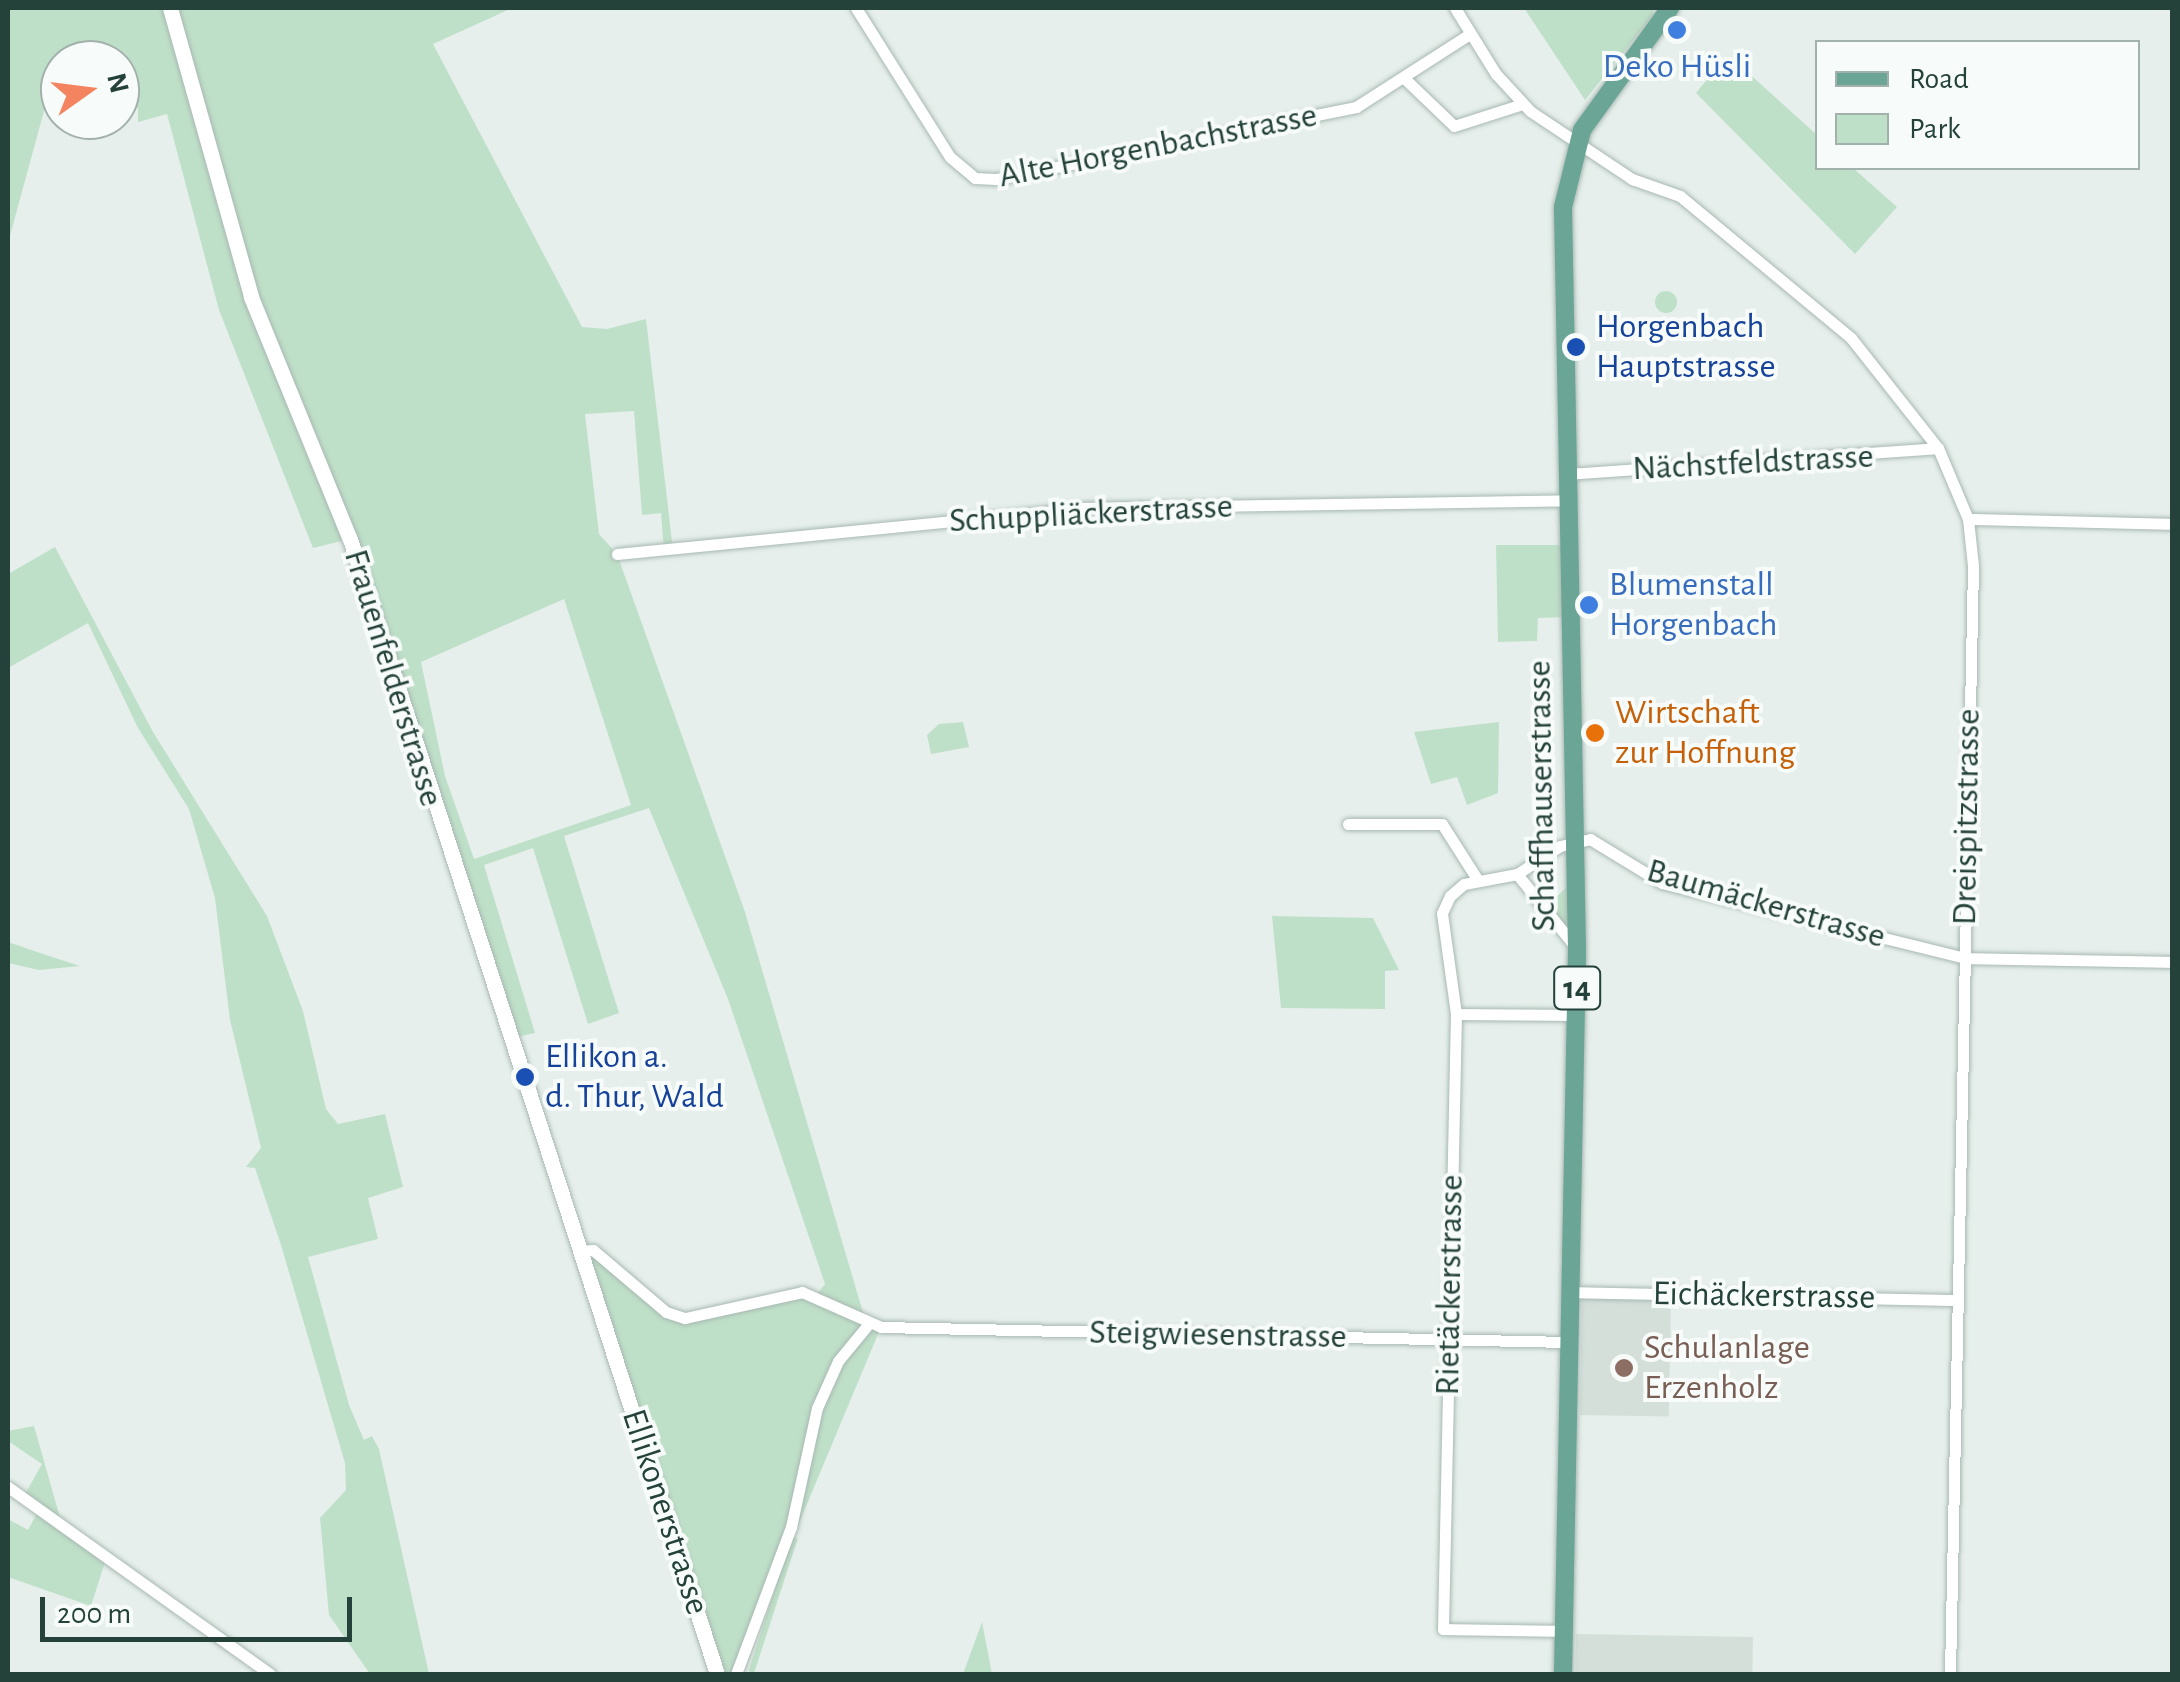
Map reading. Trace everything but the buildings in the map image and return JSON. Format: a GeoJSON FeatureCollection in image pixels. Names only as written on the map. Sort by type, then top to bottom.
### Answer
{"type":"FeatureCollection","features":[{"type":"Feature","properties":{"kind":"main road","name":"Schaffhauserstrasse"},"geometry":{"type":"LineString","coordinates":[[1563,1674],[1578,950],[1562,242],[1575,144],[1670,8]]}},
{"type":"Feature","properties":{"kind":"street","name":"Frauenfelderstrasse"},"geometry":{"type":"LineString","coordinates":[[170,8],[251,297],[332,488],[495,1002],[613,1350]]}},
{"type":"Feature","properties":{"kind":"street","name":"Alte Horgenbachstrasse"},"geometry":{"type":"LineString","coordinates":[[856,8],[950,157],[975,178],[1320,117],[1356,107],[1468,35]]}},
{"type":"Feature","properties":{"kind":"street","name":"Dreispitzstrasse"},"geometry":{"type":"LineString","coordinates":[[1456,8],[1468,35],[1523,104],[1575,144],[1632,180],[1680,196],[1764,260],[1851,338],[1938,448],[1968,519],[1973,566],[1950,1674]]}},
{"type":"Feature","properties":{"kind":"street"},"geometry":{"type":"LineString","coordinates":[[1404,78],[1454,126],[1523,104]]}},
{"type":"Feature","properties":{"kind":"street","name":"Nächstfeldstrasse"},"geometry":{"type":"LineString","coordinates":[[1567,474],[1938,448]]}},
{"type":"Feature","properties":{"kind":"street","name":"Schuppliäckerstrasse"},"geometry":{"type":"LineString","coordinates":[[617,554],[1082,508],[1568,500]]}},
{"type":"Feature","properties":{"kind":"street"},"geometry":{"type":"LineString","coordinates":[[1968,519],[2172,524]]}},
{"type":"Feature","properties":{"kind":"street"},"geometry":{"type":"LineString","coordinates":[[1348,824],[1442,824],[1477,879],[1517,874],[1575,842]]}},
{"type":"Feature","properties":{"kind":"street","name":"Baumäckerstrasse"},"geometry":{"type":"LineString","coordinates":[[1575,842],[1598,840],[1662,883],[1964,958],[2172,962]]}},
{"type":"Feature","properties":{"kind":"street"},"geometry":{"type":"LineString","coordinates":[[1517,874],[1578,950]]}},
{"type":"Feature","properties":{"kind":"street","name":"Rietäckerstrasse"},"geometry":{"type":"LineString","coordinates":[[1477,879],[1450,896],[1442,913],[1456,1014],[1443,1629],[1564,1632]]}},
{"type":"Feature","properties":{"kind":"street"},"geometry":{"type":"LineString","coordinates":[[1456,1014],[1576,1015]]}},
{"type":"Feature","properties":{"kind":"street"},"geometry":{"type":"LineString","coordinates":[[582,1250],[593,1250],[666,1312],[685,1318],[802,1292],[818,1294],[867,1326],[838,1360],[818,1408],[791,1527],[736,1674]]}},
{"type":"Feature","properties":{"kind":"street","name":"Eichäckerstrasse"},"geometry":{"type":"LineString","coordinates":[[1570,1292],[1958,1300]]}},
{"type":"Feature","properties":{"kind":"street","name":"Steigwiesenstrasse"},"geometry":{"type":"LineString","coordinates":[[867,1326],[1570,1342]]}},
{"type":"Feature","properties":{"kind":"street","name":"Ellikonerstrasse"},"geometry":{"type":"LineString","coordinates":[[613,1350],[717,1674]]}},
{"type":"Feature","properties":{"kind":"street"},"geometry":{"type":"LineString","coordinates":[[8,1487],[270,1674]]}},
{"type":"Feature","properties":{"kind":"shaded area","name":"Schulanlage Erzenholz"},"geometry":{"type":"Polygon","coordinates":[[[1582,1292],[1671,1294],[1669,1417],[1580,1415],[1582,1292]]]}},
{"type":"Feature","properties":{"kind":"shaded area"},"geometry":{"type":"Polygon","coordinates":[[[1576,1634],[1753,1637],[1752,1674],[1575,1674],[1576,1634]]]}},
{"type":"Feature","properties":{"kind":"green space"},"geometry":{"type":"Polygon","coordinates":[[[8,8],[512,8],[433,44],[582,327],[607,329],[646,319],[673,550],[664,551],[661,513],[642,515],[634,411],[585,414],[599,534],[617,554],[745,912],[867,1326],[881,1327],[736,1674],[717,1674],[587,1249],[685,1318],[817,1294],[825,1284],[728,999],[649,808],[564,836],[619,1013],[588,1024],[533,848],[484,865],[535,1033],[507,1039],[349,539],[313,548],[219,310],[167,114],[140,121],[140,40],[40,40],[40,126],[8,243],[8,8]],[[564,599],[421,662],[445,776],[474,859],[631,805],[564,599]]]}},
{"type":"Feature","properties":{"kind":"green space"},"geometry":{"type":"Polygon","coordinates":[[[1524,8],[1653,8],[1653,15],[1585,100],[1524,8]]]}},
{"type":"Feature","properties":{"kind":"green space"},"geometry":{"type":"Polygon","coordinates":[[[1719,65],[1744,69],[1815,133],[1815,170],[1855,170],[1897,207],[1855,254],[1696,93],[1719,65]]]}},
{"type":"Feature","properties":{"kind":"green space"},"geometry":{"type":"Polygon","coordinates":[[[1662,291],[1670,291],[1677,302],[1670,313],[1662,313],[1655,306],[1655,298],[1662,291]]]}},
{"type":"Feature","properties":{"kind":"green space"},"geometry":{"type":"Polygon","coordinates":[[[1496,545],[1563,545],[1565,617],[1538,618],[1537,641],[1498,642],[1496,545]]]}},
{"type":"Feature","properties":{"kind":"green space"},"geometry":{"type":"Polygon","coordinates":[[[55,547],[153,732],[267,916],[303,1011],[326,1109],[338,1124],[385,1114],[403,1187],[368,1198],[378,1239],[308,1257],[349,1405],[364,1440],[372,1436],[379,1449],[429,1674],[370,1674],[329,1615],[320,1518],[346,1490],[345,1463],[281,1245],[255,1168],[246,1167],[261,1148],[230,1020],[215,898],[189,809],[138,728],[88,623],[8,668],[8,574],[55,547]]]}},
{"type":"Feature","properties":{"kind":"green space"},"geometry":{"type":"Polygon","coordinates":[[[963,722],[969,747],[931,754],[927,735],[939,724],[963,722]]]}},
{"type":"Feature","properties":{"kind":"green space"},"geometry":{"type":"Polygon","coordinates":[[[1499,722],[1498,793],[1467,805],[1457,777],[1431,784],[1414,732],[1499,722]]]}},
{"type":"Feature","properties":{"kind":"green space"},"geometry":{"type":"Polygon","coordinates":[[[1567,887],[1568,923],[1564,925],[1547,905],[1567,887]]]}},
{"type":"Feature","properties":{"kind":"green space"},"geometry":{"type":"Polygon","coordinates":[[[1272,916],[1373,918],[1399,970],[1385,971],[1385,1009],[1281,1008],[1272,916]]]}},
{"type":"Feature","properties":{"kind":"green space"},"geometry":{"type":"Polygon","coordinates":[[[8,942],[80,966],[39,970],[8,963],[8,942]]]}},
{"type":"Feature","properties":{"kind":"green space"},"geometry":{"type":"Polygon","coordinates":[[[34,1426],[63,1528],[106,1559],[91,1606],[8,1577],[8,1519],[28,1530],[41,1506],[25,1494],[42,1464],[8,1441],[8,1431],[34,1426]]]}},
{"type":"Feature","properties":{"kind":"green space"},"geometry":{"type":"Polygon","coordinates":[[[792,1537],[798,1539],[754,1673],[748,1671],[792,1537]]]}},
{"type":"Feature","properties":{"kind":"green space"},"geometry":{"type":"Polygon","coordinates":[[[982,1622],[992,1674],[963,1674],[982,1622]]]}},
{"type":"Feature","properties":{"kind":"place","name":"Deko Hüsli"},"geometry":{"type":"Point","coordinates":[1677,30]}},
{"type":"Feature","properties":{"kind":"place","name":"Horgenbach Hauptstrasse"},"geometry":{"type":"Point","coordinates":[1576,347]}},
{"type":"Feature","properties":{"kind":"place","name":"Blumenstall Horgenbach"},"geometry":{"type":"Point","coordinates":[1589,605]}},
{"type":"Feature","properties":{"kind":"place","name":"Wirtschaft zur Hoffnung"},"geometry":{"type":"Point","coordinates":[1595,733]}},
{"type":"Feature","properties":{"kind":"place","name":"Ellikon a. d. Thur, Wald"},"geometry":{"type":"Point","coordinates":[525,1077]}},
{"type":"Feature","properties":{"kind":"place","name":"Schulanlage Erzenholz"},"geometry":{"type":"Point","coordinates":[1624,1368]}}]}
